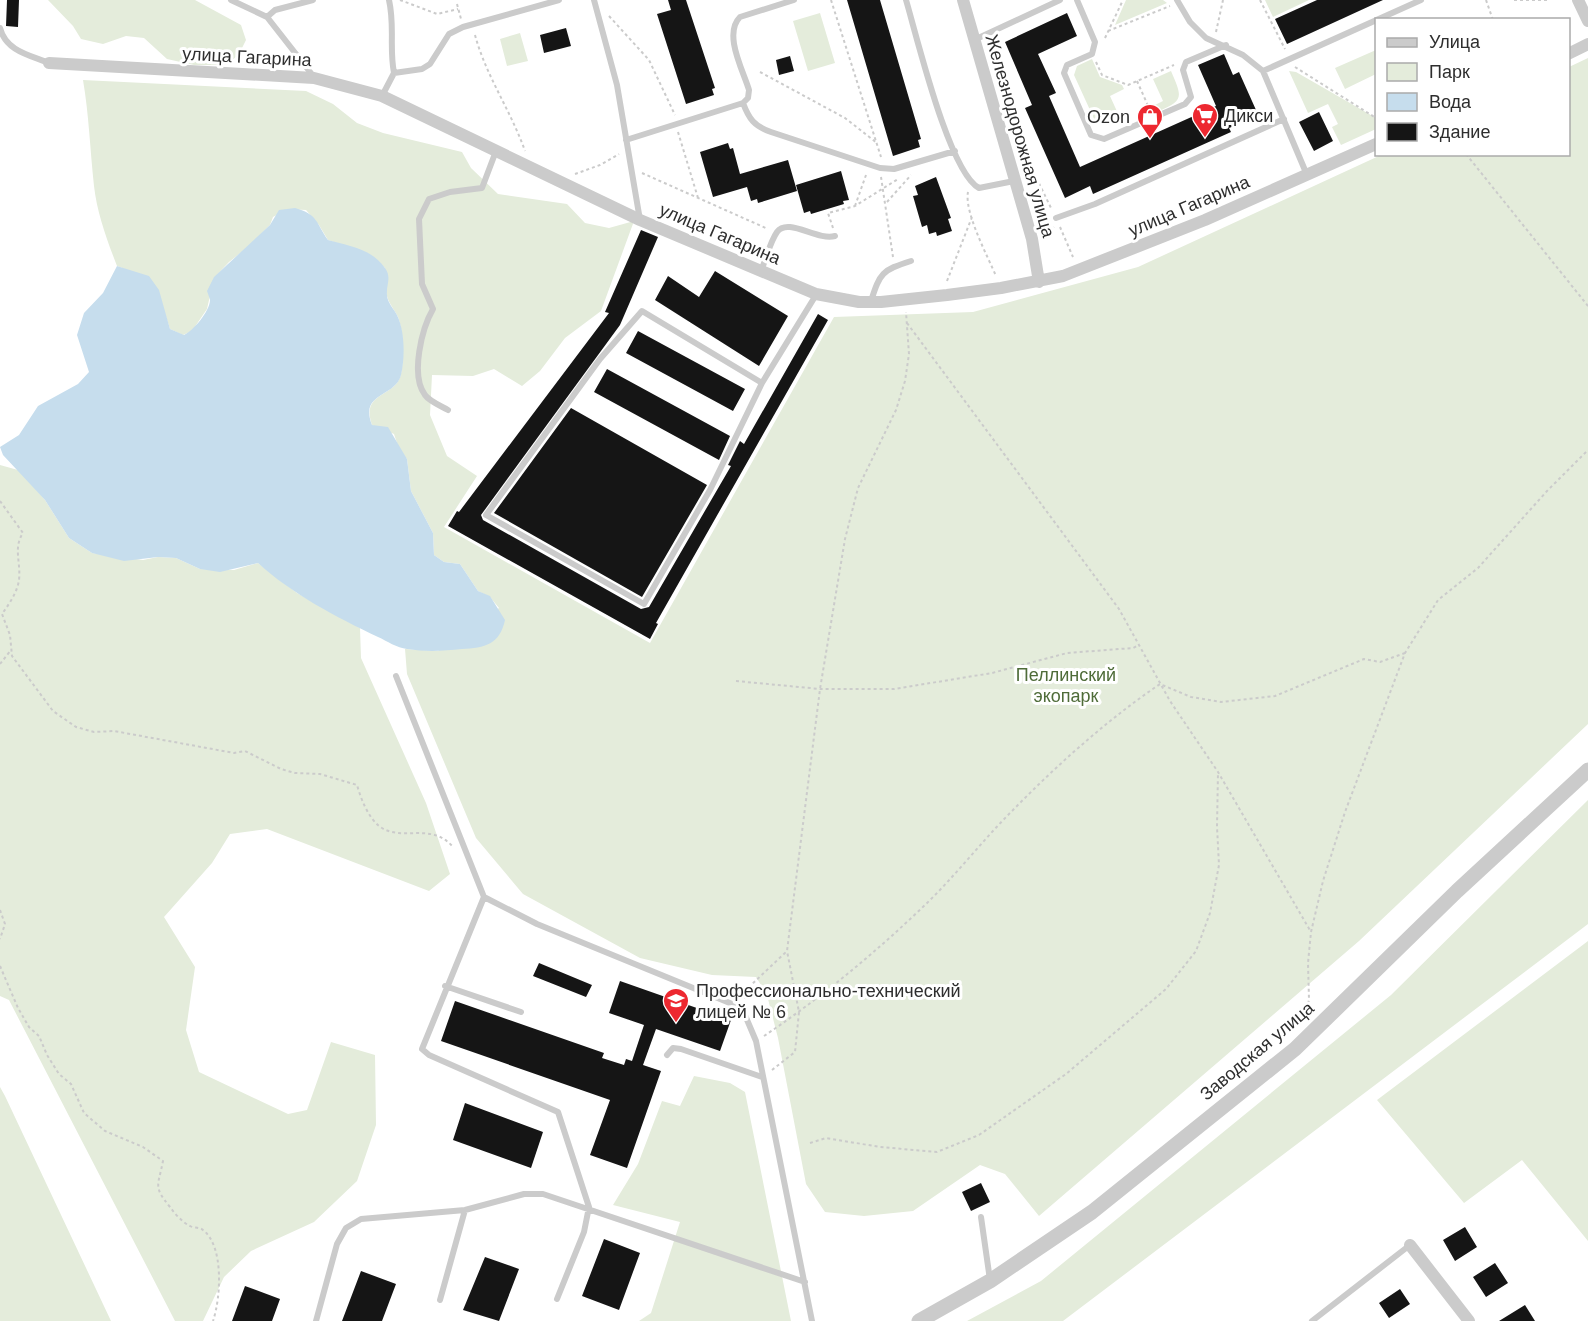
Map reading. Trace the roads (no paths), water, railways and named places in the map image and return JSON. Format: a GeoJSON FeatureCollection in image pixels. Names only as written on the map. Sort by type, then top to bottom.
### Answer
{"type":"FeatureCollection","features":[{"type":"Feature","properties":{"kind":"street","name":"Железнодорожная улица"},"geometry":{"type":"LineString","coordinates":[[963,0],[1032,239],[1038,282]]}},
{"type":"Feature","properties":{"kind":"street"},"geometry":{"type":"LineString","coordinates":[[1578,0],[1588,21]]}},
{"type":"Feature","properties":{"kind":"street"},"geometry":{"type":"LineString","coordinates":[[1570,53],[1588,44]]}},
{"type":"Feature","properties":{"kind":"street","name":"улица Гагарина"},"geometry":{"type":"LineString","coordinates":[[49,63],[314,78],[382,96],[640,220],[761,272],[816,294],[870,302],[1001,288],[1038,282],[1092,266],[1160,232],[1308,176],[1375,145]]}},
{"type":"Feature","properties":{"kind":"street","name":"Заводская улица"},"geometry":{"type":"LineString","coordinates":[[919,1321],[990,1281],[1092,1212],[1295,1049],[1457,891],[1588,770]]}},
{"type":"Feature","properties":{"kind":"street"},"geometry":{"type":"LineString","coordinates":[[1410,1245],[1469,1321]]}},
{"type":"Feature","properties":{"kind":"lane"},"geometry":{"type":"LineString","coordinates":[[231,0],[267,17],[314,78]]}},
{"type":"Feature","properties":{"kind":"lane"},"geometry":{"type":"LineString","coordinates":[[267,17],[275,10],[313,0]]}},
{"type":"Feature","properties":{"kind":"lane"},"geometry":{"type":"LineString","coordinates":[[382,96],[394,73],[391,60],[394,30],[389,0]]}},
{"type":"Feature","properties":{"kind":"lane"},"geometry":{"type":"LineString","coordinates":[[394,73],[422,69],[429,64],[449,34],[463,27],[559,0]]}},
{"type":"Feature","properties":{"kind":"lane"},"geometry":{"type":"LineString","coordinates":[[595,0],[616,85],[640,220]]}},
{"type":"Feature","properties":{"kind":"lane"},"geometry":{"type":"LineString","coordinates":[[626,141],[743,103],[748,98],[749,90],[732,34],[734,23],[740,17],[794,0]]}},
{"type":"Feature","properties":{"kind":"lane"},"geometry":{"type":"LineString","coordinates":[[906,0],[944,127],[970,183],[979,188],[1014,181]]}},
{"type":"Feature","properties":{"kind":"lane"},"geometry":{"type":"LineString","coordinates":[[974,40],[1060,0]]}},
{"type":"Feature","properties":{"kind":"lane"},"geometry":{"type":"LineString","coordinates":[[1077,0],[1095,42],[1092,54],[1067,65],[1064,73],[1091,135],[1104,139],[1185,104],[1191,97],[1184,70],[1186,63],[1226,45]]}},
{"type":"Feature","properties":{"kind":"lane"},"geometry":{"type":"LineString","coordinates":[[1380,18],[1421,0]]}},
{"type":"Feature","properties":{"kind":"lane"},"geometry":{"type":"LineString","coordinates":[[1178,1],[1190,22],[1206,38],[1226,45],[1263,71],[1308,176]]}},
{"type":"Feature","properties":{"kind":"lane"},"geometry":{"type":"LineString","coordinates":[[1263,71],[1375,20]]}},
{"type":"Feature","properties":{"kind":"lane"},"geometry":{"type":"LineString","coordinates":[[0,28],[6,43],[16,50],[49,63]]}},
{"type":"Feature","properties":{"kind":"lane"},"geometry":{"type":"LineString","coordinates":[[743,103],[748,118],[759,128],[882,169],[894,169],[955,151]]}},
{"type":"Feature","properties":{"kind":"lane"},"geometry":{"type":"LineString","coordinates":[[1056,218],[1095,204],[1284,119]]}},
{"type":"Feature","properties":{"kind":"lane"},"geometry":{"type":"LineString","coordinates":[[448,410],[425,395],[418,380],[420,346],[433,309],[422,284],[419,219],[429,199],[450,192],[482,188],[496,151]]}},
{"type":"Feature","properties":{"kind":"lane"},"geometry":{"type":"LineString","coordinates":[[761,272],[776,233],[782,227],[789,226],[821,237],[835,236]]}},
{"type":"Feature","properties":{"kind":"lane"},"geometry":{"type":"LineString","coordinates":[[870,302],[882,273],[894,266],[911,261]]}},
{"type":"Feature","properties":{"kind":"lane"},"geometry":{"type":"LineString","coordinates":[[762,383],[642,311],[600,359],[486,515],[644,604],[710,490],[762,383],[816,294]]}},
{"type":"Feature","properties":{"kind":"lane"},"geometry":{"type":"LineString","coordinates":[[396,676],[484,897],[537,924],[742,1008],[756,1041],[812,1321]]}},
{"type":"Feature","properties":{"kind":"lane"},"geometry":{"type":"LineString","coordinates":[[484,897],[445,986],[422,1049],[429,1055],[558,1112],[589,1207],[584,1232],[557,1299]]}},
{"type":"Feature","properties":{"kind":"lane"},"geometry":{"type":"LineString","coordinates":[[445,986],[520,1012]]}},
{"type":"Feature","properties":{"kind":"lane"},"geometry":{"type":"LineString","coordinates":[[667,1054],[673,1048],[681,1049],[762,1077]]}},
{"type":"Feature","properties":{"kind":"lane"},"geometry":{"type":"LineString","coordinates":[[316,1321],[337,1244],[346,1228],[361,1219],[465,1210],[524,1194],[543,1194],[589,1207],[805,1282]]}},
{"type":"Feature","properties":{"kind":"lane"},"geometry":{"type":"LineString","coordinates":[[440,1300],[456,1234],[465,1210]]}},
{"type":"Feature","properties":{"kind":"lane"},"geometry":{"type":"LineString","coordinates":[[981,1217],[990,1281]]}},
{"type":"Feature","properties":{"kind":"lane"},"geometry":{"type":"LineString","coordinates":[[1312,1321],[1410,1245]]}},
{"type":"Feature","properties":{"kind":"water"},"geometry":{"type":"Polygon","coordinates":[[[295,208],[312,216],[328,240],[366,252],[379,261],[387,272],[387,298],[402,329],[403,361],[401,375],[397,382],[374,401],[370,406],[369,414],[372,425],[388,427],[407,459],[411,491],[433,533],[434,555],[444,562],[460,564],[478,591],[490,596],[505,620],[499,635],[484,646],[434,651],[400,647],[315,604],[285,585],[258,563],[220,572],[200,569],[176,558],[158,557],[124,561],[92,553],[69,538],[45,500],[3,455],[0,447],[19,435],[38,406],[78,384],[89,372],[77,335],[84,313],[103,293],[117,266],[149,276],[159,290],[170,329],[184,335],[196,325],[207,310],[210,300],[207,291],[214,277],[270,225],[279,210],[295,208]]]}},
{"type":"Feature","properties":{"kind":"place","name":"Дикси"},"geometry":{"type":"Point","coordinates":[1205,139]}},
{"type":"Feature","properties":{"kind":"place","name":"Ozon"},"geometry":{"type":"Point","coordinates":[1150,140]}},
{"type":"Feature","properties":{"kind":"place","name":"Профессионально-технический лицей № 6"},"geometry":{"type":"Point","coordinates":[676,1024]}},
{"type":"Feature","properties":{"kind":"park label","name":"Пеллинский экопарк"},"geometry":{"type":"Point","coordinates":[1066,685]}}]}
